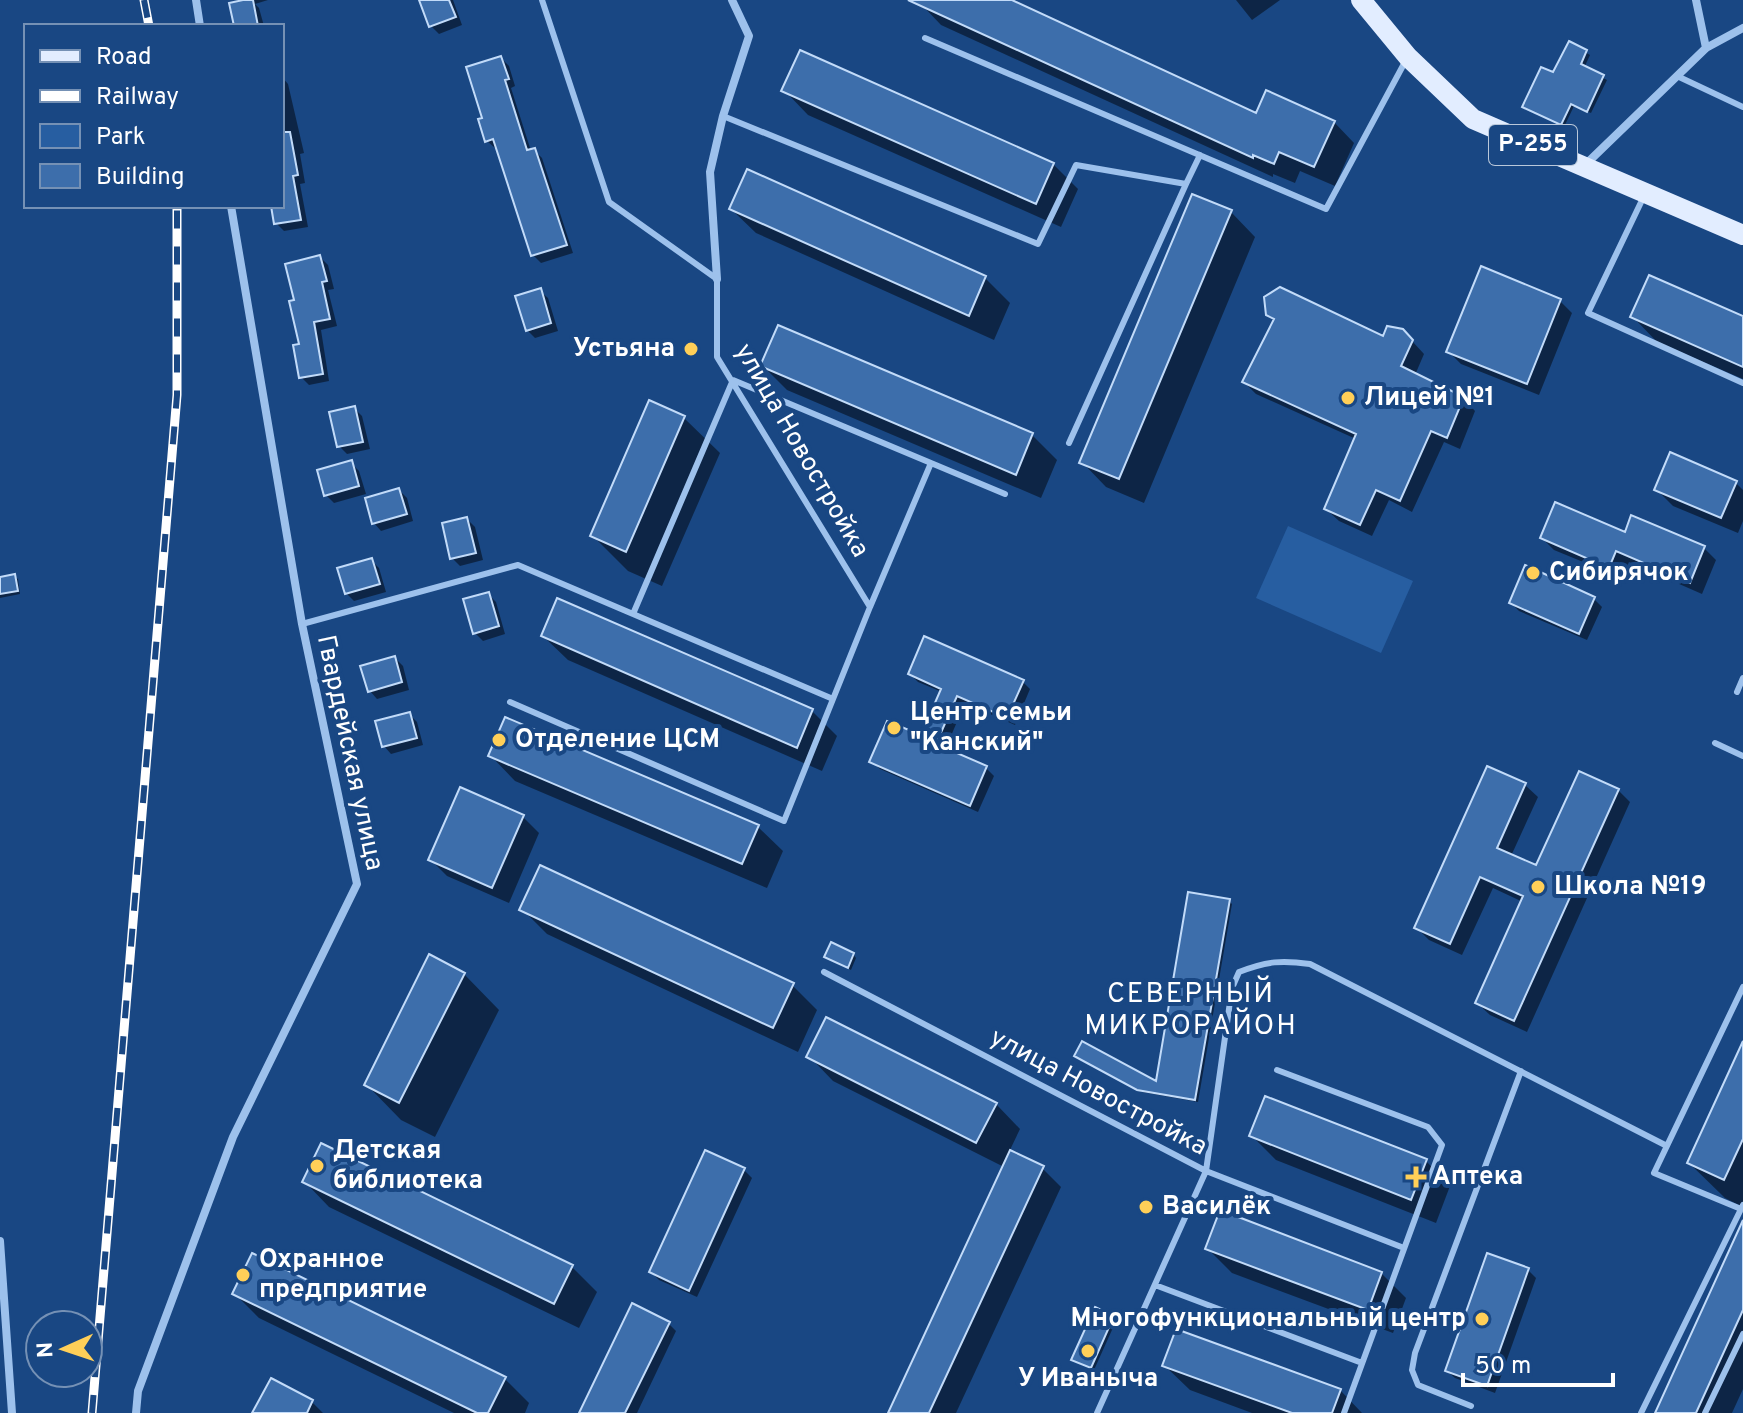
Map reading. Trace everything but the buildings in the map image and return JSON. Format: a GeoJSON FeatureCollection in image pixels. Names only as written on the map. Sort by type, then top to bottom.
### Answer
{"type":"FeatureCollection","features":[{"type":"Feature","properties":{"kind":"main road","name":"Р-255"},"geometry":{"type":"LineString","coordinates":[[1361,0],[1408,57],[1473,119],[1743,235]]}},
{"type":"Feature","properties":{"kind":"street"},"geometry":{"type":"LineString","coordinates":[[196,0],[200,24]]}},
{"type":"Feature","properties":{"kind":"street"},"geometry":{"type":"LineString","coordinates":[[717,279],[710,172],[723,116],[749,36],[732,0]]}},
{"type":"Feature","properties":{"kind":"street"},"geometry":{"type":"LineString","coordinates":[[1696,0],[1706,48]]}},
{"type":"Feature","properties":{"kind":"street"},"geometry":{"type":"LineString","coordinates":[[1583,166],[1706,48],[1743,28]]}},
{"type":"Feature","properties":{"kind":"street","name":"Гвардейская улица"},"geometry":{"type":"LineString","coordinates":[[136,1413],[138,1391],[233,1137],[357,884],[302,624],[231,208]]}},
{"type":"Feature","properties":{"kind":"street"},"geometry":{"type":"LineString","coordinates":[[0,1241],[12,1413]]}},
{"type":"Feature","properties":{"kind":"lane"},"geometry":{"type":"LineString","coordinates":[[542,0],[609,202],[717,279]]}},
{"type":"Feature","properties":{"kind":"lane"},"geometry":{"type":"LineString","coordinates":[[925,38],[1326,209],[1408,57]]}},
{"type":"Feature","properties":{"kind":"lane"},"geometry":{"type":"LineString","coordinates":[[1677,76],[1743,107]]}},
{"type":"Feature","properties":{"kind":"lane"},"geometry":{"type":"LineString","coordinates":[[723,116],[1038,244],[1076,165],[1186,184]]}},
{"type":"Feature","properties":{"kind":"lane"},"geometry":{"type":"LineString","coordinates":[[1069,443],[1200,155]]}},
{"type":"Feature","properties":{"kind":"lane"},"geometry":{"type":"LineString","coordinates":[[1646,192],[1588,313],[1743,383]]}},
{"type":"Feature","properties":{"kind":"lane","name":"улица Новостройка"},"geometry":{"type":"LineString","coordinates":[[717,279],[717,357],[870,607]]}},
{"type":"Feature","properties":{"kind":"lane"},"geometry":{"type":"LineString","coordinates":[[633,614],[733,380],[1005,494]]}},
{"type":"Feature","properties":{"kind":"lane"},"geometry":{"type":"LineString","coordinates":[[510,702],[784,821],[931,463]]}},
{"type":"Feature","properties":{"kind":"lane"},"geometry":{"type":"LineString","coordinates":[[302,624],[518,565],[833,699]]}},
{"type":"Feature","properties":{"kind":"lane"},"geometry":{"type":"LineString","coordinates":[[1737,692],[1743,678]]}},
{"type":"Feature","properties":{"kind":"lane"},"geometry":{"type":"LineString","coordinates":[[1715,743],[1743,756]]}},
{"type":"Feature","properties":{"kind":"lane"},"geometry":{"type":"LineString","coordinates":[[1404,1248],[1206,1171],[1232,988],[1239,972],[1283,960],[1310,964],[1667,1146]]}},
{"type":"Feature","properties":{"kind":"lane","name":"улица Новостройка"},"geometry":{"type":"LineString","coordinates":[[824,972],[1206,1171],[1100,1412]]}},
{"type":"Feature","properties":{"kind":"lane"},"geometry":{"type":"LineString","coordinates":[[1641,1413],[1742,1207],[1654,1173],[1743,987]]}},
{"type":"Feature","properties":{"kind":"lane"},"geometry":{"type":"LineString","coordinates":[[1277,1070],[1428,1127],[1442,1145],[1344,1413]]}},
{"type":"Feature","properties":{"kind":"lane"},"geometry":{"type":"LineString","coordinates":[[1471,1406],[1418,1385],[1412,1370],[1413,1361],[1521,1071]]}},
{"type":"Feature","properties":{"kind":"lane"},"geometry":{"type":"LineString","coordinates":[[1155,1285],[1362,1363]]}},
{"type":"Feature","properties":{"kind":"lane"},"geometry":{"type":"LineString","coordinates":[[1705,1413],[1743,1334]]}},
{"type":"Feature","properties":{"kind":"green space"},"geometry":{"type":"Polygon","coordinates":[[[1288,526],[1413,581],[1381,653],[1256,598],[1288,526]]]}},
{"type":"Feature","properties":{"kind":"railway"},"geometry":{"type":"LineString","coordinates":[[144,0],[149,24]]}},
{"type":"Feature","properties":{"kind":"railway"},"geometry":{"type":"LineString","coordinates":[[92,1413],[177,395],[177,208]]}},
{"type":"Feature","properties":{"kind":"place","name":"Устьяна"},"geometry":{"type":"Point","coordinates":[691,349]}},
{"type":"Feature","properties":{"kind":"place","name":"Лицей №1"},"geometry":{"type":"Point","coordinates":[1348,398]}},
{"type":"Feature","properties":{"kind":"place","name":"Сибирячок"},"geometry":{"type":"Point","coordinates":[1533,573]}},
{"type":"Feature","properties":{"kind":"place","name":"Центр семьи \"Канский\""},"geometry":{"type":"Point","coordinates":[894,728]}},
{"type":"Feature","properties":{"kind":"place","name":"Отделение ЦСМ"},"geometry":{"type":"Point","coordinates":[499,740]}},
{"type":"Feature","properties":{"kind":"place","name":"Школа №19"},"geometry":{"type":"Point","coordinates":[1538,887]}},
{"type":"Feature","properties":{"kind":"place","name":"Детская библиотека"},"geometry":{"type":"Point","coordinates":[317,1166]}},
{"type":"Feature","properties":{"kind":"place","name":"Аптека"},"geometry":{"type":"Point","coordinates":[1416,1177]}},
{"type":"Feature","properties":{"kind":"place","name":"Василёк"},"geometry":{"type":"Point","coordinates":[1146,1207]}},
{"type":"Feature","properties":{"kind":"place","name":"Охранное предприятие"},"geometry":{"type":"Point","coordinates":[243,1275]}},
{"type":"Feature","properties":{"kind":"place","name":"Многофункциональный центр"},"geometry":{"type":"Point","coordinates":[1482,1319]}},
{"type":"Feature","properties":{"kind":"place","name":"У Иваныча"},"geometry":{"type":"Point","coordinates":[1088,1351]}},
{"type":"Feature","properties":{"kind":"district","name":"СЕВЕРНЫЙ МИКРОРАЙОН"},"geometry":{"type":"Point","coordinates":[1191,1011]}}]}
